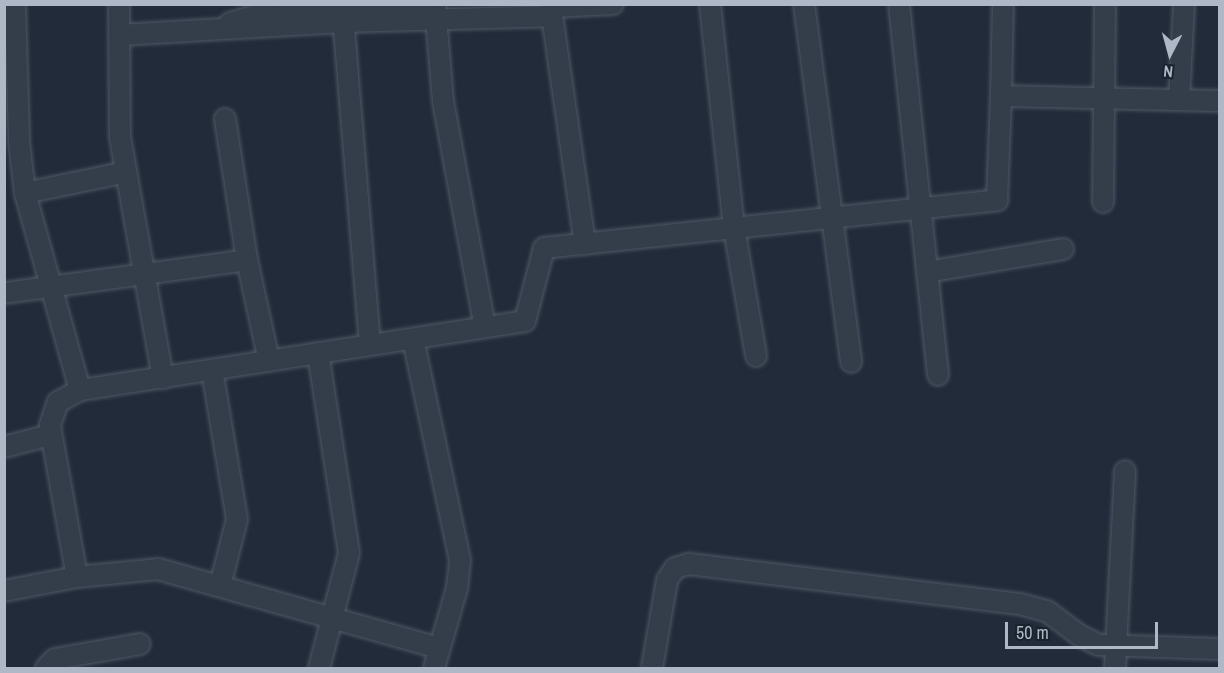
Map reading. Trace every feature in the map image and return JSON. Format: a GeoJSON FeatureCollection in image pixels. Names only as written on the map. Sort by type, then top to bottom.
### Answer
{"type":"FeatureCollection","features":[{"type":"Feature","properties":{"kind":"street"},"geometry":{"type":"LineString","coordinates":[[15,4],[10,64],[25,193],[80,390]]}},
{"type":"Feature","properties":{"kind":"street"},"geometry":{"type":"LineString","coordinates":[[119,4],[120,137],[163,378]]}},
{"type":"Feature","properties":{"kind":"street"},"geometry":{"type":"LineString","coordinates":[[585,244],[551,7],[613,4]]}},
{"type":"Feature","properties":{"kind":"street"},"geometry":{"type":"LineString","coordinates":[[710,4],[734,228],[756,356]]}},
{"type":"Feature","properties":{"kind":"street"},"geometry":{"type":"LineString","coordinates":[[804,4],[830,218],[851,362]]}},
{"type":"Feature","properties":{"kind":"street"},"geometry":{"type":"LineString","coordinates":[[898,4],[938,375]]}},
{"type":"Feature","properties":{"kind":"street"},"geometry":{"type":"LineString","coordinates":[[77,577],[50,435],[54,408],[80,390],[525,321],[544,248],[997,200],[1003,4]]}},
{"type":"Feature","properties":{"kind":"street"},"geometry":{"type":"LineString","coordinates":[[1103,202],[1105,4]]}},
{"type":"Feature","properties":{"kind":"street"},"geometry":{"type":"LineString","coordinates":[[1179,100],[1184,4]]}},
{"type":"Feature","properties":{"kind":"street"},"geometry":{"type":"LineString","coordinates":[[119,34],[208,28],[283,7],[342,11],[432,9],[552,16]]}},
{"type":"Feature","properties":{"kind":"street"},"geometry":{"type":"LineString","coordinates":[[432,9],[444,101],[485,327]]}},
{"type":"Feature","properties":{"kind":"street"},"geometry":{"type":"LineString","coordinates":[[342,11],[370,345]]}},
{"type":"Feature","properties":{"kind":"street"},"geometry":{"type":"LineString","coordinates":[[1001,96],[1220,101]]}},
{"type":"Feature","properties":{"kind":"street"},"geometry":{"type":"LineString","coordinates":[[225,119],[247,260],[269,361]]}},
{"type":"Feature","properties":{"kind":"street"},"geometry":{"type":"LineString","coordinates":[[25,193],[126,172]]}},
{"type":"Feature","properties":{"kind":"street"},"geometry":{"type":"LineString","coordinates":[[927,272],[1063,249]]}},
{"type":"Feature","properties":{"kind":"street"},"geometry":{"type":"LineString","coordinates":[[4,293],[247,260]]}},
{"type":"Feature","properties":{"kind":"street"},"geometry":{"type":"LineString","coordinates":[[413,339],[460,560],[457,588],[434,669]]}},
{"type":"Feature","properties":{"kind":"street"},"geometry":{"type":"LineString","coordinates":[[318,353],[349,553],[319,669]]}},
{"type":"Feature","properties":{"kind":"street"},"geometry":{"type":"LineString","coordinates":[[212,370],[237,519],[220,586]]}},
{"type":"Feature","properties":{"kind":"street"},"geometry":{"type":"LineString","coordinates":[[4,447],[50,435]]}},
{"type":"Feature","properties":{"kind":"street"},"geometry":{"type":"LineString","coordinates":[[1115,669],[1125,471]]}},
{"type":"Feature","properties":{"kind":"street"},"geometry":{"type":"LineString","coordinates":[[652,669],[667,580],[675,568],[689,564],[1020,604],[1057,617],[1089,642],[1117,646],[1220,649]]}},
{"type":"Feature","properties":{"kind":"street"},"geometry":{"type":"LineString","coordinates":[[4,591],[77,577],[158,569],[439,648]]}},
{"type":"Feature","properties":{"kind":"street"},"geometry":{"type":"LineString","coordinates":[[45,669],[55,659],[140,644]]}}]}
